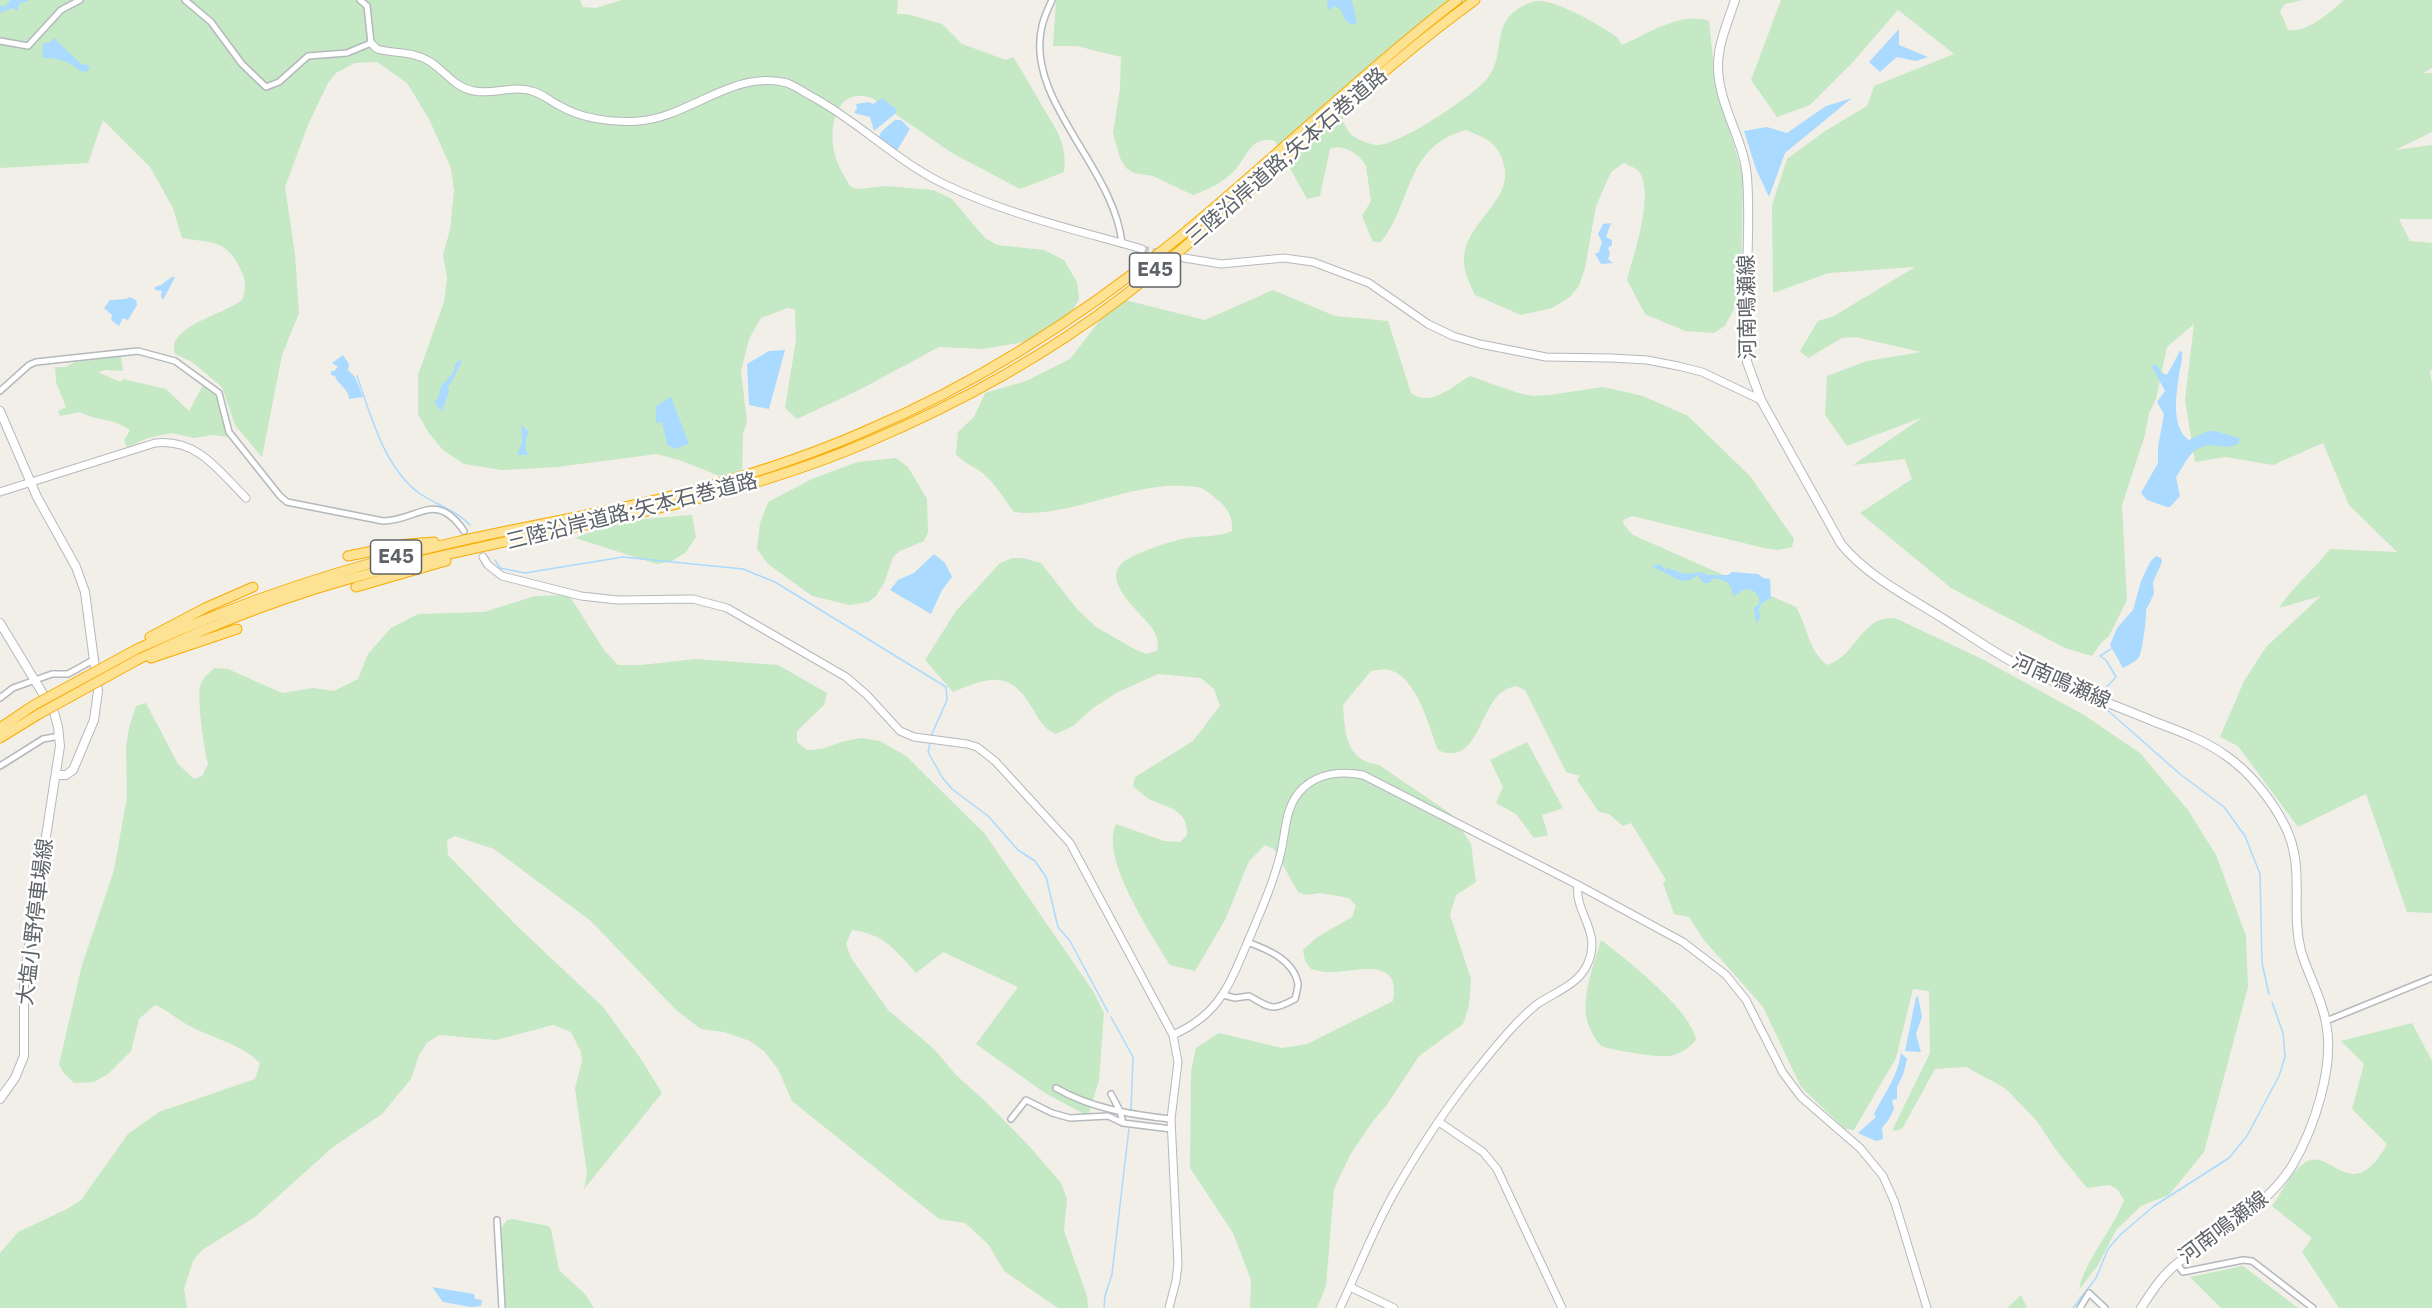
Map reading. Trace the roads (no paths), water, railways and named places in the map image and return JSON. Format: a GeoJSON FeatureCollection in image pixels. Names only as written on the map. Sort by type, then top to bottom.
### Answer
{"type":"FeatureCollection","features":[{"type":"Feature","properties":{"kind":"highway","name":"三陸沿岸道路;矢本石巻道路"},"geometry":{"type":"LineString","coordinates":[[0,738],[68,685],[136,647],[205,618],[293,586],[463,536],[666,503],[864,432],[911,410],[1014,356],[1061,326],[1177,239],[1378,63],[1457,0]]}},
{"type":"Feature","properties":{"kind":"highway","name":"三陸沿岸道路;矢本石巻道路"},"geometry":{"type":"LineString","coordinates":[[0,728],[209,627],[339,581],[405,564],[547,534],[790,472],[869,442],[957,399],[1028,359],[1124,296],[1249,192],[1386,70],[1475,0]]}},
{"type":"Feature","properties":{"kind":"highway"},"geometry":{"type":"LineString","coordinates":[[356,587],[547,534]]}},
{"type":"Feature","properties":{"kind":"highway"},"geometry":{"type":"LineString","coordinates":[[348,556],[463,536]]}},
{"type":"Feature","properties":{"kind":"highway"},"geometry":{"type":"LineString","coordinates":[[136,647],[205,608],[253,587]]}},
{"type":"Feature","properties":{"kind":"highway"},"geometry":{"type":"LineString","coordinates":[[139,659],[158,657],[237,629]]}},
{"type":"Feature","properties":{"kind":"main road","name":"河南鳴瀬線"},"geometry":{"type":"LineString","coordinates":[[1735,0],[1722,40],[1719,75],[1723,98],[1741,149],[1747,176],[1744,338],[1747,362],[1761,400],[1841,544],[1862,566],[2026,669],[2208,744],[2234,762],[2255,785],[2281,819],[2293,846],[2298,876],[2300,945],[2326,1021],[2329,1040],[2327,1072],[2306,1136],[2292,1165],[2274,1190],[2177,1264],[2153,1289],[2141,1308]]}},
{"type":"Feature","properties":{"kind":"main road"},"geometry":{"type":"LineString","coordinates":[[0,411],[43,510],[60,537],[86,592],[98,690],[94,720],[72,770],[66,775],[57,775]]}},
{"type":"Feature","properties":{"kind":"main road","name":"大塩小野停車場線"},"geometry":{"type":"LineString","coordinates":[[0,623],[54,712],[60,736],[57,775],[24,978],[24,1056],[15,1078],[0,1099]]}},
{"type":"Feature","properties":{"kind":"street"},"geometry":{"type":"LineString","coordinates":[[0,41],[28,46],[61,10],[80,0]]}},
{"type":"Feature","properties":{"kind":"street"},"geometry":{"type":"LineString","coordinates":[[185,0],[211,22],[242,64],[266,87],[279,82],[308,56],[347,53],[371,43]]}},
{"type":"Feature","properties":{"kind":"street"},"geometry":{"type":"LineString","coordinates":[[360,0],[367,6],[371,43],[377,50],[414,54],[429,61],[460,87],[490,93],[518,88],[531,91],[561,108],[589,117],[639,121],[666,115],[733,87],[761,81],[787,83],[846,117],[943,184],[1045,221],[1142,249]]}},
{"type":"Feature","properties":{"kind":"street"},"geometry":{"type":"LineString","coordinates":[[1052,0],[1041,27],[1041,56],[1048,88],[1071,133],[1092,163],[1110,196],[1121,227],[1122,243]]}},
{"type":"Feature","properties":{"kind":"street"},"geometry":{"type":"LineString","coordinates":[[1184,258],[1221,264],[1284,258],[1313,261],[1369,283],[1428,324],[1462,339],[1546,357],[1623,358],[1678,366],[1702,372],[1761,400]]}},
{"type":"Feature","properties":{"kind":"street"},"geometry":{"type":"LineString","coordinates":[[0,391],[29,365],[36,362],[138,351],[175,361],[219,393],[228,432],[287,502],[383,521],[394,521],[424,509],[438,508],[451,516],[463,536]]}},
{"type":"Feature","properties":{"kind":"street"},"geometry":{"type":"LineString","coordinates":[[0,492],[155,443],[173,442],[192,448],[203,455],[246,498]]}},
{"type":"Feature","properties":{"kind":"street"},"geometry":{"type":"LineString","coordinates":[[483,557],[488,565],[502,576],[580,596],[617,600],[693,599],[727,608],[846,677],[867,695],[900,731],[914,737],[967,744],[986,753],[1070,843],[1173,1035],[1178,1062],[1171,1119],[1178,1264],[1169,1308]]}},
{"type":"Feature","properties":{"kind":"street"},"geometry":{"type":"LineString","coordinates":[[0,699],[13,688],[52,674],[68,674],[95,659]]}},
{"type":"Feature","properties":{"kind":"street"},"geometry":{"type":"LineString","coordinates":[[0,765],[43,739],[60,736]]}},
{"type":"Feature","properties":{"kind":"street"},"geometry":{"type":"LineString","coordinates":[[1173,1035],[1189,1028],[1223,995],[1272,885],[1282,850],[1289,809],[1303,789],[1319,778],[1330,774],[1363,775],[1578,885],[1698,952],[1737,987],[1756,1016],[1783,1073],[1796,1091],[1817,1113],[1860,1148],[1883,1176],[1895,1203],[1927,1308]]}},
{"type":"Feature","properties":{"kind":"street"},"geometry":{"type":"LineString","coordinates":[[1340,1308],[1394,1193],[1439,1122],[1474,1073],[1536,1006],[1573,982],[1587,966],[1593,947],[1592,935],[1576,895],[1578,885]]}},
{"type":"Feature","properties":{"kind":"street"},"geometry":{"type":"LineString","coordinates":[[1223,995],[1235,998],[1249,996],[1265,1007],[1276,1009],[1295,999],[1298,985],[1289,968],[1273,952],[1247,942]]}},
{"type":"Feature","properties":{"kind":"street"},"geometry":{"type":"LineString","coordinates":[[2326,1021],[2432,978]]}},
{"type":"Feature","properties":{"kind":"street"},"geometry":{"type":"LineString","coordinates":[[1056,1088],[1133,1115],[1171,1119]]}},
{"type":"Feature","properties":{"kind":"street"},"geometry":{"type":"LineString","coordinates":[[1111,1094],[1120,1111],[1123,1123]]}},
{"type":"Feature","properties":{"kind":"street"},"geometry":{"type":"LineString","coordinates":[[1011,1119],[1026,1100],[1052,1113],[1070,1118],[1108,1116],[1123,1123],[1171,1129]]}},
{"type":"Feature","properties":{"kind":"street"},"geometry":{"type":"LineString","coordinates":[[1439,1122],[1483,1152],[1497,1170],[1562,1308]]}},
{"type":"Feature","properties":{"kind":"street"},"geometry":{"type":"LineString","coordinates":[[497,1220],[502,1308]]}},
{"type":"Feature","properties":{"kind":"street"},"geometry":{"type":"LineString","coordinates":[[2177,1264],[2183,1272],[2243,1260],[2252,1261],[2313,1308]]}},
{"type":"Feature","properties":{"kind":"street"},"geometry":{"type":"LineString","coordinates":[[1350,1287],[1394,1308]]}},
{"type":"Feature","properties":{"kind":"street"},"geometry":{"type":"LineString","coordinates":[[2080,1308],[2089,1293],[2105,1308]]}},
{"type":"Feature","properties":{"kind":"water"},"geometry":{"type":"Polygon","coordinates":[[[11,0],[30,0],[19,4],[18,11],[12,8],[0,13],[0,6],[4,7],[11,0]]]}},
{"type":"Feature","properties":{"kind":"water"},"geometry":{"type":"Polygon","coordinates":[[[1327,0],[1352,0],[1357,23],[1353,25],[1348,23],[1342,11],[1335,6],[1328,10],[1327,0]]]}},
{"type":"Feature","properties":{"kind":"water"},"geometry":{"type":"Polygon","coordinates":[[[1899,29],[1899,45],[1928,57],[1916,61],[1897,57],[1880,72],[1869,62],[1899,29]]]}},
{"type":"Feature","properties":{"kind":"water"},"geometry":{"type":"Polygon","coordinates":[[[54,38],[80,63],[90,66],[87,72],[80,71],[63,61],[42,58],[43,43],[49,43],[54,38]]]}},
{"type":"Feature","properties":{"kind":"water"},"geometry":{"type":"Polygon","coordinates":[[[882,98],[896,109],[896,113],[874,131],[870,117],[854,113],[857,108],[856,104],[869,102],[873,104],[882,98]]]}},
{"type":"Feature","properties":{"kind":"water"},"geometry":{"type":"Polygon","coordinates":[[[1852,98],[1785,153],[1769,197],[1756,169],[1744,131],[1767,127],[1787,133],[1826,106],[1852,98]]]}},
{"type":"Feature","properties":{"kind":"water"},"geometry":{"type":"Polygon","coordinates":[[[895,120],[901,120],[910,129],[896,152],[878,138],[882,131],[895,120]]]}},
{"type":"Feature","properties":{"kind":"water"},"geometry":{"type":"Polygon","coordinates":[[[1611,223],[1606,237],[1612,240],[1612,245],[1608,248],[1610,253],[1608,259],[1613,263],[1601,264],[1595,254],[1599,252],[1602,242],[1598,234],[1603,224],[1611,223]]]}},
{"type":"Feature","properties":{"kind":"water"},"geometry":{"type":"Polygon","coordinates":[[[175,277],[163,300],[162,291],[155,290],[155,287],[175,277]]]}},
{"type":"Feature","properties":{"kind":"water"},"geometry":{"type":"Polygon","coordinates":[[[130,297],[136,300],[137,305],[128,320],[123,318],[119,326],[111,320],[112,315],[104,308],[110,300],[130,297]]]}},
{"type":"Feature","properties":{"kind":"water"},"geometry":{"type":"Polygon","coordinates":[[[785,350],[769,409],[749,405],[747,364],[769,351],[785,350]]]}},
{"type":"Feature","properties":{"kind":"water"},"geometry":{"type":"Polygon","coordinates":[[[2180,351],[2182,358],[2176,410],[2179,428],[2183,435],[2189,440],[2208,431],[2215,431],[2239,438],[2239,443],[2229,447],[2209,445],[2194,451],[2176,477],[2180,496],[2170,507],[2167,507],[2147,500],[2141,493],[2158,463],[2158,447],[2164,414],[2157,402],[2165,391],[2152,367],[2154,364],[2157,365],[2161,372],[2167,375],[2180,351]]]}},
{"type":"Feature","properties":{"kind":"water"},"geometry":{"type":"Polygon","coordinates":[[[343,355],[349,364],[348,370],[355,377],[363,397],[349,399],[335,376],[331,375],[331,371],[338,367],[332,363],[343,355]]]}},
{"type":"Feature","properties":{"kind":"water"},"geometry":{"type":"Polygon","coordinates":[[[462,361],[448,387],[449,392],[442,412],[434,402],[442,385],[452,375],[456,363],[462,361]]]}},
{"type":"Feature","properties":{"kind":"water"},"geometry":{"type":"Polygon","coordinates":[[[671,397],[689,444],[674,449],[667,444],[662,422],[656,423],[656,406],[671,397]]]}},
{"type":"Feature","properties":{"kind":"water"},"geometry":{"type":"Polygon","coordinates":[[[521,424],[529,432],[526,438],[528,455],[517,455],[522,442],[521,424]]]}},
{"type":"Feature","properties":{"kind":"water"},"geometry":{"type":"Polygon","coordinates":[[[934,554],[945,563],[952,577],[942,590],[931,614],[890,590],[898,580],[914,573],[934,554]]]}},
{"type":"Feature","properties":{"kind":"water"},"geometry":{"type":"Polygon","coordinates":[[[2156,556],[2161,558],[2162,562],[2153,582],[2154,594],[2146,610],[2140,654],[2136,660],[2123,668],[2110,645],[2117,628],[2133,610],[2141,581],[2150,562],[2156,556]]]}},
{"type":"Feature","properties":{"kind":"water"},"geometry":{"type":"Polygon","coordinates":[[[1660,564],[1665,570],[1667,568],[1685,574],[1700,572],[1709,575],[1728,575],[1732,572],[1758,574],[1770,579],[1771,598],[1762,603],[1758,611],[1761,616],[1756,624],[1754,608],[1759,604],[1759,597],[1754,591],[1745,589],[1733,596],[1731,587],[1724,580],[1712,579],[1710,583],[1704,583],[1697,575],[1691,580],[1681,581],[1651,566],[1660,564]]]}},
{"type":"Feature","properties":{"kind":"water"},"geometry":{"type":"Polygon","coordinates":[[[1918,996],[1922,1017],[1916,1034],[1921,1052],[1905,1051],[1916,997],[1918,996]]]}},
{"type":"Feature","properties":{"kind":"water"},"geometry":{"type":"Polygon","coordinates":[[[1901,1053],[1907,1059],[1897,1087],[1897,1099],[1892,1100],[1894,1109],[1882,1128],[1883,1139],[1876,1141],[1858,1133],[1876,1117],[1874,1114],[1894,1077],[1901,1053]]]}},
{"type":"Feature","properties":{"kind":"water"},"geometry":{"type":"Polygon","coordinates":[[[432,1287],[474,1294],[475,1299],[482,1300],[481,1306],[471,1307],[443,1302],[432,1287]]]}},
{"type":"Feature","properties":{"kind":"waterway"},"geometry":{"type":"LineString","coordinates":[[357,376],[380,440],[397,469],[419,493],[459,515],[470,525]]}},
{"type":"Feature","properties":{"kind":"waterway"},"geometry":{"type":"LineString","coordinates":[[495,560],[500,568],[525,573],[623,557],[743,569],[775,582],[946,687],[947,700],[931,736]]}},
{"type":"Feature","properties":{"kind":"waterway"},"geometry":{"type":"LineString","coordinates":[[2103,691],[2116,677],[2106,660],[2100,656],[2111,649]]}},
{"type":"Feature","properties":{"kind":"waterway"},"geometry":{"type":"LineString","coordinates":[[2105,708],[2180,774],[2224,807],[2245,836],[2260,874],[2262,963],[2269,994]]}},
{"type":"Feature","properties":{"kind":"waterway"},"geometry":{"type":"LineString","coordinates":[[930,743],[928,752],[942,777],[952,789],[988,816],[1018,850],[1035,861],[1046,877],[1058,927],[1070,941],[1108,1012]]}},
{"type":"Feature","properties":{"kind":"waterway"},"geometry":{"type":"LineString","coordinates":[[2073,1308],[2096,1278],[2108,1249],[2120,1235],[2154,1206],[2229,1158],[2247,1136],[2279,1076],[2285,1057],[2283,1033],[2272,1002]]}},
{"type":"Feature","properties":{"kind":"waterway"},"geometry":{"type":"LineString","coordinates":[[1111,1017],[1133,1057],[1131,1111]]}},
{"type":"Feature","properties":{"kind":"waterway"},"geometry":{"type":"LineString","coordinates":[[1104,1308],[1112,1274],[1129,1128]]}},
{"type":"Feature","properties":{"kind":"tunnel"},"geometry":{"type":"LineString","coordinates":[[1142,249],[1176,256]]}}]}
